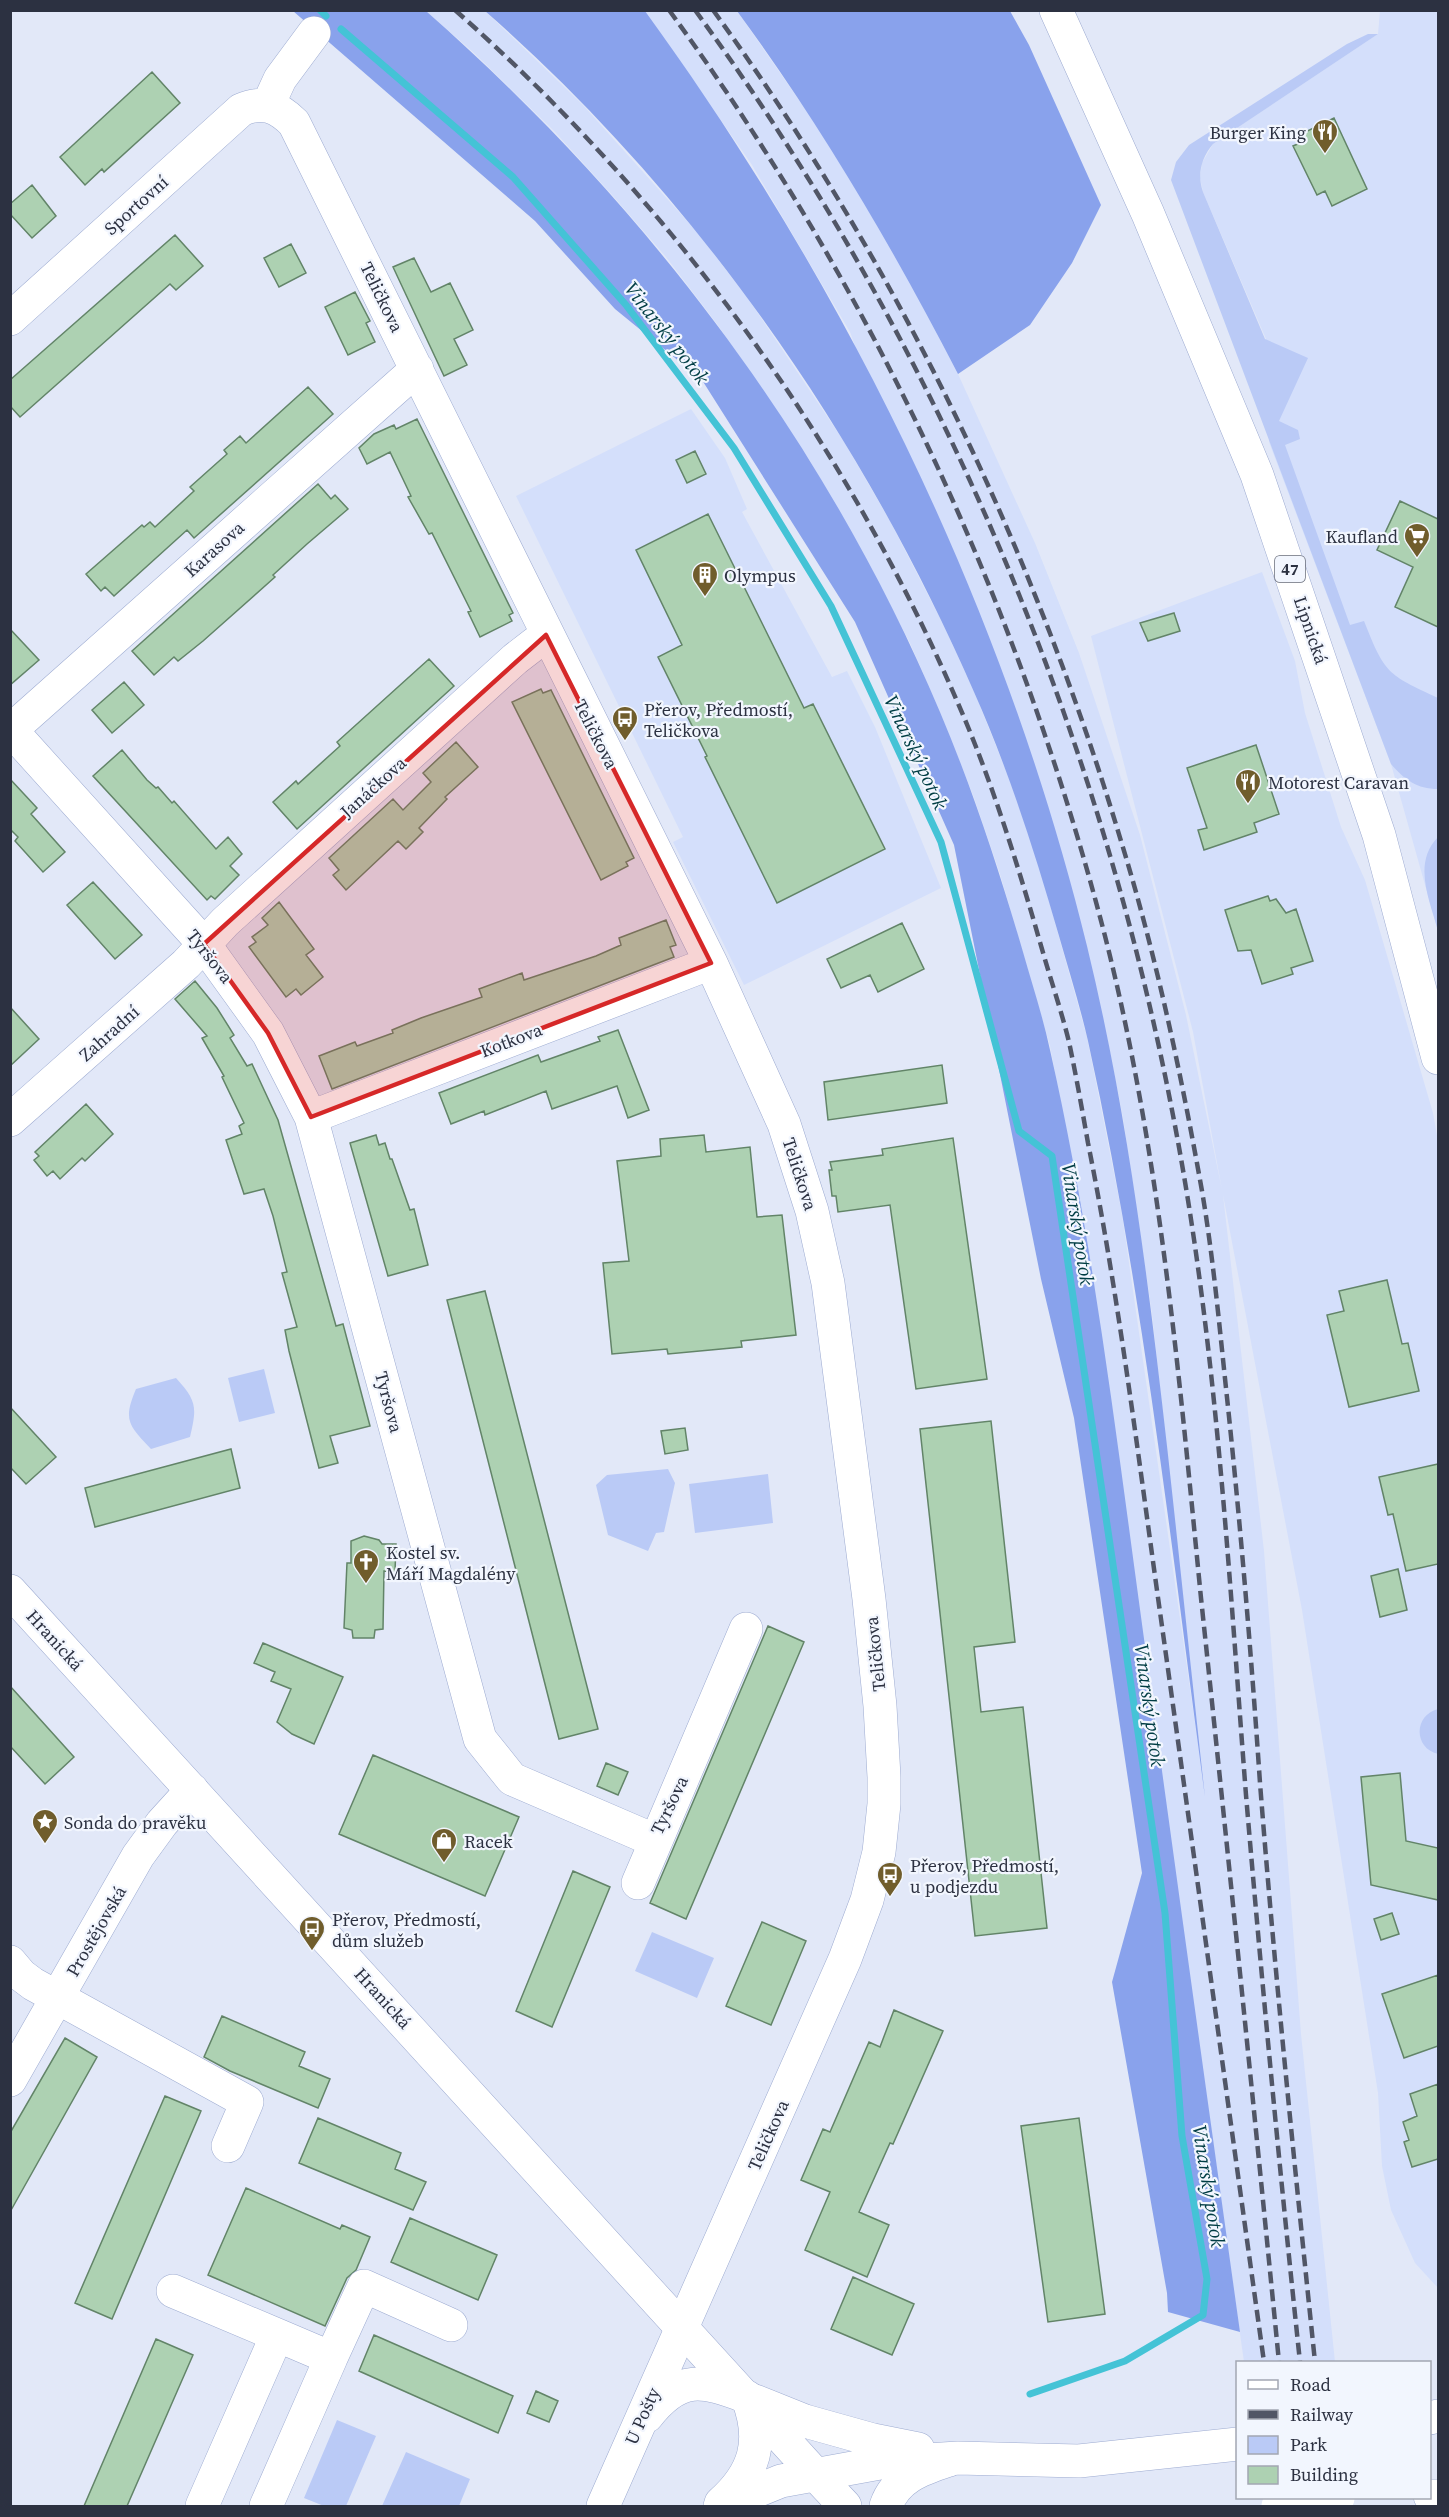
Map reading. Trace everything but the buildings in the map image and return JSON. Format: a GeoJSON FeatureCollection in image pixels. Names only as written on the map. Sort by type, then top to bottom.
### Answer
{"type":"FeatureCollection","features":[{"type":"Feature","properties":{"kind":"street","name":"Lipnická"},"geometry":{"type":"LineString","coordinates":[[1056,10],[1148,214],[1257,475],[1379,835],[1438,1058]]}},
{"type":"Feature","properties":{"kind":"street"},"geometry":{"type":"LineString","coordinates":[[268,105],[280,79],[314,33]]}},
{"type":"Feature","properties":{"kind":"street","name":"Sportovní"},"geometry":{"type":"LineString","coordinates":[[10,319],[232,118],[251,106],[268,105]]}},
{"type":"Feature","properties":{"kind":"street","name":"Teličkova"},"geometry":{"type":"LineString","coordinates":[[268,105],[286,115],[301,134],[546,635],[711,963],[784,1124],[821,1247],[869,1599],[880,1706],[884,1804],[879,1852],[858,1926],[683,2326]]}},
{"type":"Feature","properties":{"kind":"street","name":"Karasova"},"geometry":{"type":"LineString","coordinates":[[11,729],[417,369]]}},
{"type":"Feature","properties":{"kind":"street","name":"Janáčkova"},"geometry":{"type":"LineString","coordinates":[[204,944],[225,922],[506,666],[546,635]]}},
{"type":"Feature","properties":{"kind":"street","name":"Tyršova"},"geometry":{"type":"LineString","coordinates":[[11,729],[204,944],[268,1033],[311,1117],[480,1738],[512,1779],[656,1842],[746,1629]]}},
{"type":"Feature","properties":{"kind":"street","name":"Zahradní"},"geometry":{"type":"LineString","coordinates":[[10,1120],[186,964],[204,944]]}},
{"type":"Feature","properties":{"kind":"street","name":"Kotkova"},"geometry":{"type":"LineString","coordinates":[[311,1117],[711,963]]}},
{"type":"Feature","properties":{"kind":"street","name":"Hranická"},"geometry":{"type":"LineString","coordinates":[[10,1591],[845,2506]]}},
{"type":"Feature","properties":{"kind":"street","name":"Prostějovská"},"geometry":{"type":"LineString","coordinates":[[10,2080],[151,1837],[192,1790]]}},
{"type":"Feature","properties":{"kind":"street"},"geometry":{"type":"LineString","coordinates":[[638,1883],[656,1842]]}},
{"type":"Feature","properties":{"kind":"street"},"geometry":{"type":"LineString","coordinates":[[10,1962],[27,1979],[247,2102],[228,2146]]}},
{"type":"Feature","properties":{"kind":"street"},"geometry":{"type":"LineString","coordinates":[[266,2506],[364,2286],[451,2325]]}},
{"type":"Feature","properties":{"kind":"street"},"geometry":{"type":"LineString","coordinates":[[174,2291],[331,2358]]}},
{"type":"Feature","properties":{"kind":"street","name":"U Pošty"},"geometry":{"type":"LineString","coordinates":[[603,2506],[633,2434],[683,2326]]}},
{"type":"Feature","properties":{"kind":"street"},"geometry":{"type":"LineString","coordinates":[[202,2506],[277,2335]]}},
{"type":"Feature","properties":{"kind":"street"},"geometry":{"type":"LineString","coordinates":[[633,2434],[659,2401],[685,2385],[708,2384],[837,2431],[958,2458]]}},
{"type":"Feature","properties":{"kind":"street"},"geometry":{"type":"LineString","coordinates":[[719,2506],[736,2488],[753,2457],[756,2424],[747,2397]]}},
{"type":"Feature","properties":{"kind":"street"},"geometry":{"type":"LineString","coordinates":[[719,2506],[767,2485],[880,2463],[958,2458],[1079,2461],[1236,2444]]}},
{"type":"Feature","properties":{"kind":"street"},"geometry":{"type":"LineString","coordinates":[[886,2506],[894,2489],[912,2474],[958,2458]]}},
{"type":"Feature","properties":{"kind":"street"},"geometry":{"type":"LineString","coordinates":[[759,2506],[815,2474]]}},
{"type":"Feature","properties":{"kind":"street"},"geometry":{"type":"LineString","coordinates":[[1278,2506],[1330,2499]]}},
{"type":"Feature","properties":{"kind":"highlighted area"},"geometry":{"type":"Polygon","coordinates":[[[546,635],[711,963],[311,1117],[268,1033],[204,944],[546,635]]]}},
{"type":"Feature","properties":{"kind":"shaded area"},"geometry":{"type":"Polygon","coordinates":[[[293,11],[426,11],[506,85],[583,164],[655,246],[722,332],[785,422],[842,515],[894,612],[952,741],[995,861],[1041,1013],[1078,1187],[1111,1394],[1240,2332],[1168,2312],[1167,2293],[1112,1982],[1142,1873],[1074,1418],[1041,1279],[954,845],[855,622],[702,380],[615,309],[535,221],[293,11]]]}},
{"type":"Feature","properties":{"kind":"shaded area"},"geometry":{"type":"Polygon","coordinates":[[[426,11],[485,11],[582,104],[697,232],[749,300],[843,440],[890,521],[944,626],[976,696],[1010,781],[1038,862],[1087,1037],[1122,1214],[1201,1765],[1152,1314],[1123,1118],[1106,1032],[850,332],[752,165],[645,11],[737,11],[817,126],[867,208],[958,374],[1035,543],[1079,653],[1140,835],[1186,1015],[1222,1190],[1193,1032],[1091,636],[1262,572],[1295,661],[1305,713],[1341,827],[1365,880],[1433,1113],[1438,1141],[1438,2288],[1415,2263],[1391,2210],[1382,2166],[1378,2093],[1302,1610],[1223,1195],[1264,1551],[1301,2034],[1335,2361],[1244,2361],[1083,1221],[1050,1046],[1000,874],[973,795],[910,643],[856,540],[810,461],[768,397],[666,257],[554,131],[473,52],[426,11]]]}},
{"type":"Feature","properties":{"kind":"shaded area"},"geometry":{"type":"Polygon","coordinates":[[[485,11],[645,11],[719,118],[788,228],[853,341],[911,457],[964,576],[1012,697],[1053,820],[1087,946],[1114,1070],[1135,1194],[1152,1320],[1205,1797],[1168,1513],[1140,1323],[1107,1135],[1085,1028],[1041,874],[1021,812],[987,722],[929,597],[880,503],[826,412],[767,324],[703,240],[635,159],[562,83],[485,11]]]}},
{"type":"Feature","properties":{"kind":"shaded area"},"geometry":{"type":"Polygon","coordinates":[[[737,11],[1010,11],[1029,45],[1101,205],[1072,263],[1030,325],[958,374],[855,188],[798,98],[737,11]]]}},
{"type":"Feature","properties":{"kind":"shaded area"},"geometry":{"type":"Polygon","coordinates":[[[1380,11],[1438,11],[1438,931],[1391,764],[1269,442],[1266,339],[1203,192],[1200,178],[1202,163],[1213,144],[1378,34],[1380,11]]]}},
{"type":"Feature","properties":{"kind":"shaded area","name":"Olympus"},"geometry":{"type":"Polygon","coordinates":[[[691,409],[725,458],[747,509],[742,512],[832,677],[847,671],[875,727],[941,888],[744,985],[673,842],[683,837],[516,496],[691,409]]]}},
{"type":"Feature","properties":{"kind":"green space"},"geometry":{"type":"Polygon","coordinates":[[[1368,34],[1378,34],[1213,144],[1203,161],[1200,179],[1203,192],[1265,339],[1308,358],[1279,421],[1298,430],[1300,439],[1285,445],[1350,625],[1364,621],[1377,652],[1390,670],[1408,683],[1438,698],[1438,789],[1412,782],[1401,775],[1391,764],[1171,180],[1176,162],[1189,145],[1347,44],[1368,34]]]}},
{"type":"Feature","properties":{"kind":"green space"},"geometry":{"type":"Polygon","coordinates":[[[1438,837],[1438,931],[1424,870],[1430,848],[1438,837]]]}},
{"type":"Feature","properties":{"kind":"green space"},"geometry":{"type":"Polygon","coordinates":[[[264,1369],[275,1413],[239,1422],[228,1378],[264,1369]]]}},
{"type":"Feature","properties":{"kind":"green space"},"geometry":{"type":"Polygon","coordinates":[[[176,1378],[194,1405],[190,1437],[151,1449],[137,1434],[130,1422],[132,1399],[136,1389],[176,1378]]]}},
{"type":"Feature","properties":{"kind":"green space"},"geometry":{"type":"Polygon","coordinates":[[[668,1469],[675,1483],[664,1532],[656,1533],[648,1551],[608,1535],[596,1485],[607,1475],[668,1469]]]}},
{"type":"Feature","properties":{"kind":"green space"},"geometry":{"type":"Polygon","coordinates":[[[768,1474],[773,1523],[695,1533],[689,1484],[768,1474]]]}},
{"type":"Feature","properties":{"kind":"green space"},"geometry":{"type":"Polygon","coordinates":[[[1438,1709],[1438,1754],[1430,1751],[1424,1745],[1420,1732],[1424,1718],[1430,1712],[1438,1709]]]}},
{"type":"Feature","properties":{"kind":"green space"},"geometry":{"type":"Polygon","coordinates":[[[652,1932],[714,1958],[697,1998],[635,1971],[652,1932]]]}},
{"type":"Feature","properties":{"kind":"green space"},"geometry":{"type":"Polygon","coordinates":[[[337,2420],[376,2436],[346,2506],[324,2506],[304,2498],[337,2420]]]}},
{"type":"Feature","properties":{"kind":"green space"},"geometry":{"type":"Polygon","coordinates":[[[406,2452],[470,2479],[459,2506],[382,2506],[406,2452]]]}},
{"type":"Feature","properties":{"kind":"waterway","name":"Vinarský potok"},"geometry":{"type":"LineString","coordinates":[[320,10],[326,16]]}},
{"type":"Feature","properties":{"kind":"waterway","name":"Vinarský potok"},"geometry":{"type":"LineString","coordinates":[[341,29],[513,177],[626,305],[734,448],[831,606],[941,842],[1019,1131],[1052,1156],[1165,1913],[1182,2136],[1207,2279],[1203,2315],[1125,2361],[1030,2394]]}},
{"type":"Feature","properties":{"kind":"railway"},"geometry":{"type":"LineString","coordinates":[[455,10],[534,83],[608,161],[678,243],[744,328],[805,417],[861,509],[912,604],[957,701],[994,795],[1069,1042],[1099,1201],[1136,1435],[1264,2361]]}},
{"type":"Feature","properties":{"kind":"railway"},"geometry":{"type":"LineString","coordinates":[[669,10],[742,116],[811,226],[873,338],[931,453],[983,570],[1029,690],[1070,812],[1105,936],[1140,1099],[1165,1265],[1279,2361]]}},
{"type":"Feature","properties":{"kind":"railway"},"geometry":{"type":"LineString","coordinates":[[695,10],[780,134],[858,263],[929,395],[993,532],[1049,671],[1097,814],[1138,958],[1171,1105],[1186,1190],[1210,1362],[1219,1448],[1258,1937],[1300,2361]]}},
{"type":"Feature","properties":{"kind":"railway"},"geometry":{"type":"LineString","coordinates":[[713,10],[779,106],[841,204],[899,305],[952,408],[1001,514],[1045,621],[1085,730],[1134,884],[1167,1014],[1202,1191],[1216,1289],[1241,1536],[1279,2000],[1315,2361]]}},
{"type":"Feature","properties":{"kind":"railway"},"geometry":{"type":"LineString","coordinates":[[1281,2499],[1282,2506]]}},
{"type":"Feature","properties":{"kind":"railway"},"geometry":{"type":"LineString","coordinates":[[1296,2499],[1297,2506]]}},
{"type":"Feature","properties":{"kind":"railway"},"geometry":{"type":"LineString","coordinates":[[1317,2499],[1318,2506]]}},
{"type":"Feature","properties":{"kind":"railway"},"geometry":{"type":"LineString","coordinates":[[1332,2499],[1334,2506]]}},
{"type":"Feature","properties":{"kind":"place","name":"Burger King"},"geometry":{"type":"Point","coordinates":[1325,155]}},
{"type":"Feature","properties":{"kind":"place","name":"Kaufland"},"geometry":{"type":"Point","coordinates":[1417,559]}},
{"type":"Feature","properties":{"kind":"place","name":"Olympus"},"geometry":{"type":"Point","coordinates":[705,598]}},
{"type":"Feature","properties":{"kind":"place","name":"Přerov, Předmostí, Teličkova"},"geometry":{"type":"Point","coordinates":[625,742]}},
{"type":"Feature","properties":{"kind":"place","name":"Motorest Caravan"},"geometry":{"type":"Point","coordinates":[1248,805]}},
{"type":"Feature","properties":{"kind":"place","name":"Kostel sv. Máří Magdalény"},"geometry":{"type":"Point","coordinates":[366,1585]}},
{"type":"Feature","properties":{"kind":"place","name":"Sonda do pravěku"},"geometry":{"type":"Point","coordinates":[45,1845]}},
{"type":"Feature","properties":{"kind":"place","name":"Racek"},"geometry":{"type":"Point","coordinates":[444,1864]}},
{"type":"Feature","properties":{"kind":"place","name":"Přerov, Předmostí, u podjezdu"},"geometry":{"type":"Point","coordinates":[890,1898]}},
{"type":"Feature","properties":{"kind":"place","name":"Přerov, Předmostí, dům služeb"},"geometry":{"type":"Point","coordinates":[312,1952]}}]}
